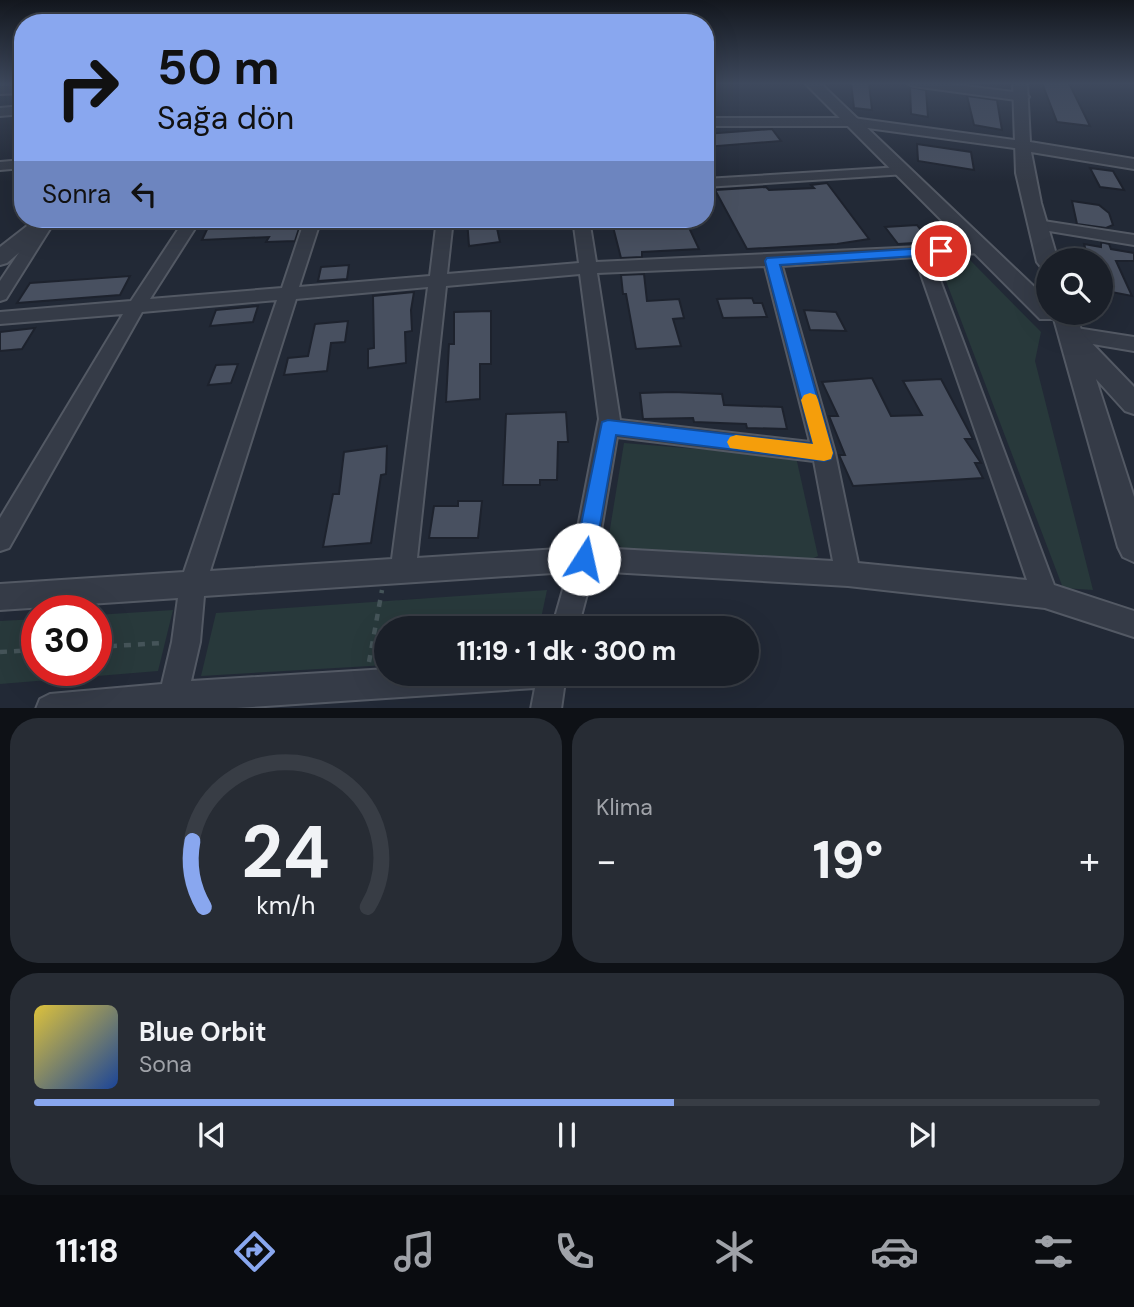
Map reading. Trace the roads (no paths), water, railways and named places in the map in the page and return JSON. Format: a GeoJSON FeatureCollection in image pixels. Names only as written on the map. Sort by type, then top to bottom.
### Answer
{"type":"FeatureCollection","features":[{"type":"Feature","properties":{"kind":"street"},"geometry":{"type":"LineString","coordinates":[[847,116],[1036,302]]}},
{"type":"Feature","properties":{"kind":"street"},"geometry":{"type":"LineString","coordinates":[[1022,116],[1022,145],[1044,248]]}},
{"type":"Feature","properties":{"kind":"street"},"geometry":{"type":"LineString","coordinates":[[714,122],[853,122],[1022,145],[1134,164]]}},
{"type":"Feature","properties":{"kind":"street"},"geometry":{"type":"LineString","coordinates":[[714,182],[901,171]]}},
{"type":"Feature","properties":{"kind":"street"},"geometry":{"type":"LineString","coordinates":[[1037,225],[1134,240]]}},
{"type":"Feature","properties":{"kind":"street"},"geometry":{"type":"LineString","coordinates":[[0,258],[38,228]]}},
{"type":"Feature","properties":{"kind":"street"},"geometry":{"type":"LineString","coordinates":[[0,295],[43,228]]}},
{"type":"Feature","properties":{"kind":"street"},"geometry":{"type":"LineString","coordinates":[[0,540],[138,304],[187,228]]}},
{"type":"Feature","properties":{"kind":"street"},"geometry":{"type":"LineString","coordinates":[[172,703],[186,642],[193,583],[310,228]]}},
{"type":"Feature","properties":{"kind":"street"},"geometry":{"type":"LineString","coordinates":[[394,571],[444,228]]}},
{"type":"Feature","properties":{"kind":"street"},"geometry":{"type":"LineString","coordinates":[[568,616],[584,559],[610,419],[582,228]]}},
{"type":"Feature","properties":{"kind":"street"},"geometry":{"type":"LineString","coordinates":[[0,318],[138,304],[289,295],[587,268],[772,261],[980,248]]}},
{"type":"Feature","properties":{"kind":"street"},"geometry":{"type":"LineString","coordinates":[[922,253],[1045,595]]}},
{"type":"Feature","properties":{"kind":"street"},"geometry":{"type":"LineString","coordinates":[[772,261],[824,453],[848,573]]}},
{"type":"Feature","properties":{"kind":"street"},"geometry":{"type":"LineString","coordinates":[[1068,325],[1134,547]]}},
{"type":"Feature","properties":{"kind":"street"},"geometry":{"type":"LineString","coordinates":[[1069,325],[1134,404]]}},
{"type":"Feature","properties":{"kind":"street"},"geometry":{"type":"LineString","coordinates":[[1073,325],[1134,344]]}},
{"type":"Feature","properties":{"kind":"street"},"geometry":{"type":"LineString","coordinates":[[608,427],[824,453]]}},
{"type":"Feature","properties":{"kind":"street"},"geometry":{"type":"LineString","coordinates":[[0,597],[584,559],[848,573],[1045,595],[1134,624]]}},
{"type":"Feature","properties":{"kind":"street"},"geometry":{"type":"LineString","coordinates":[[70,708],[172,703],[374,684]]}},
{"type":"Feature","properties":{"kind":"street"},"geometry":{"type":"LineString","coordinates":[[546,708],[550,686]]}}]}
